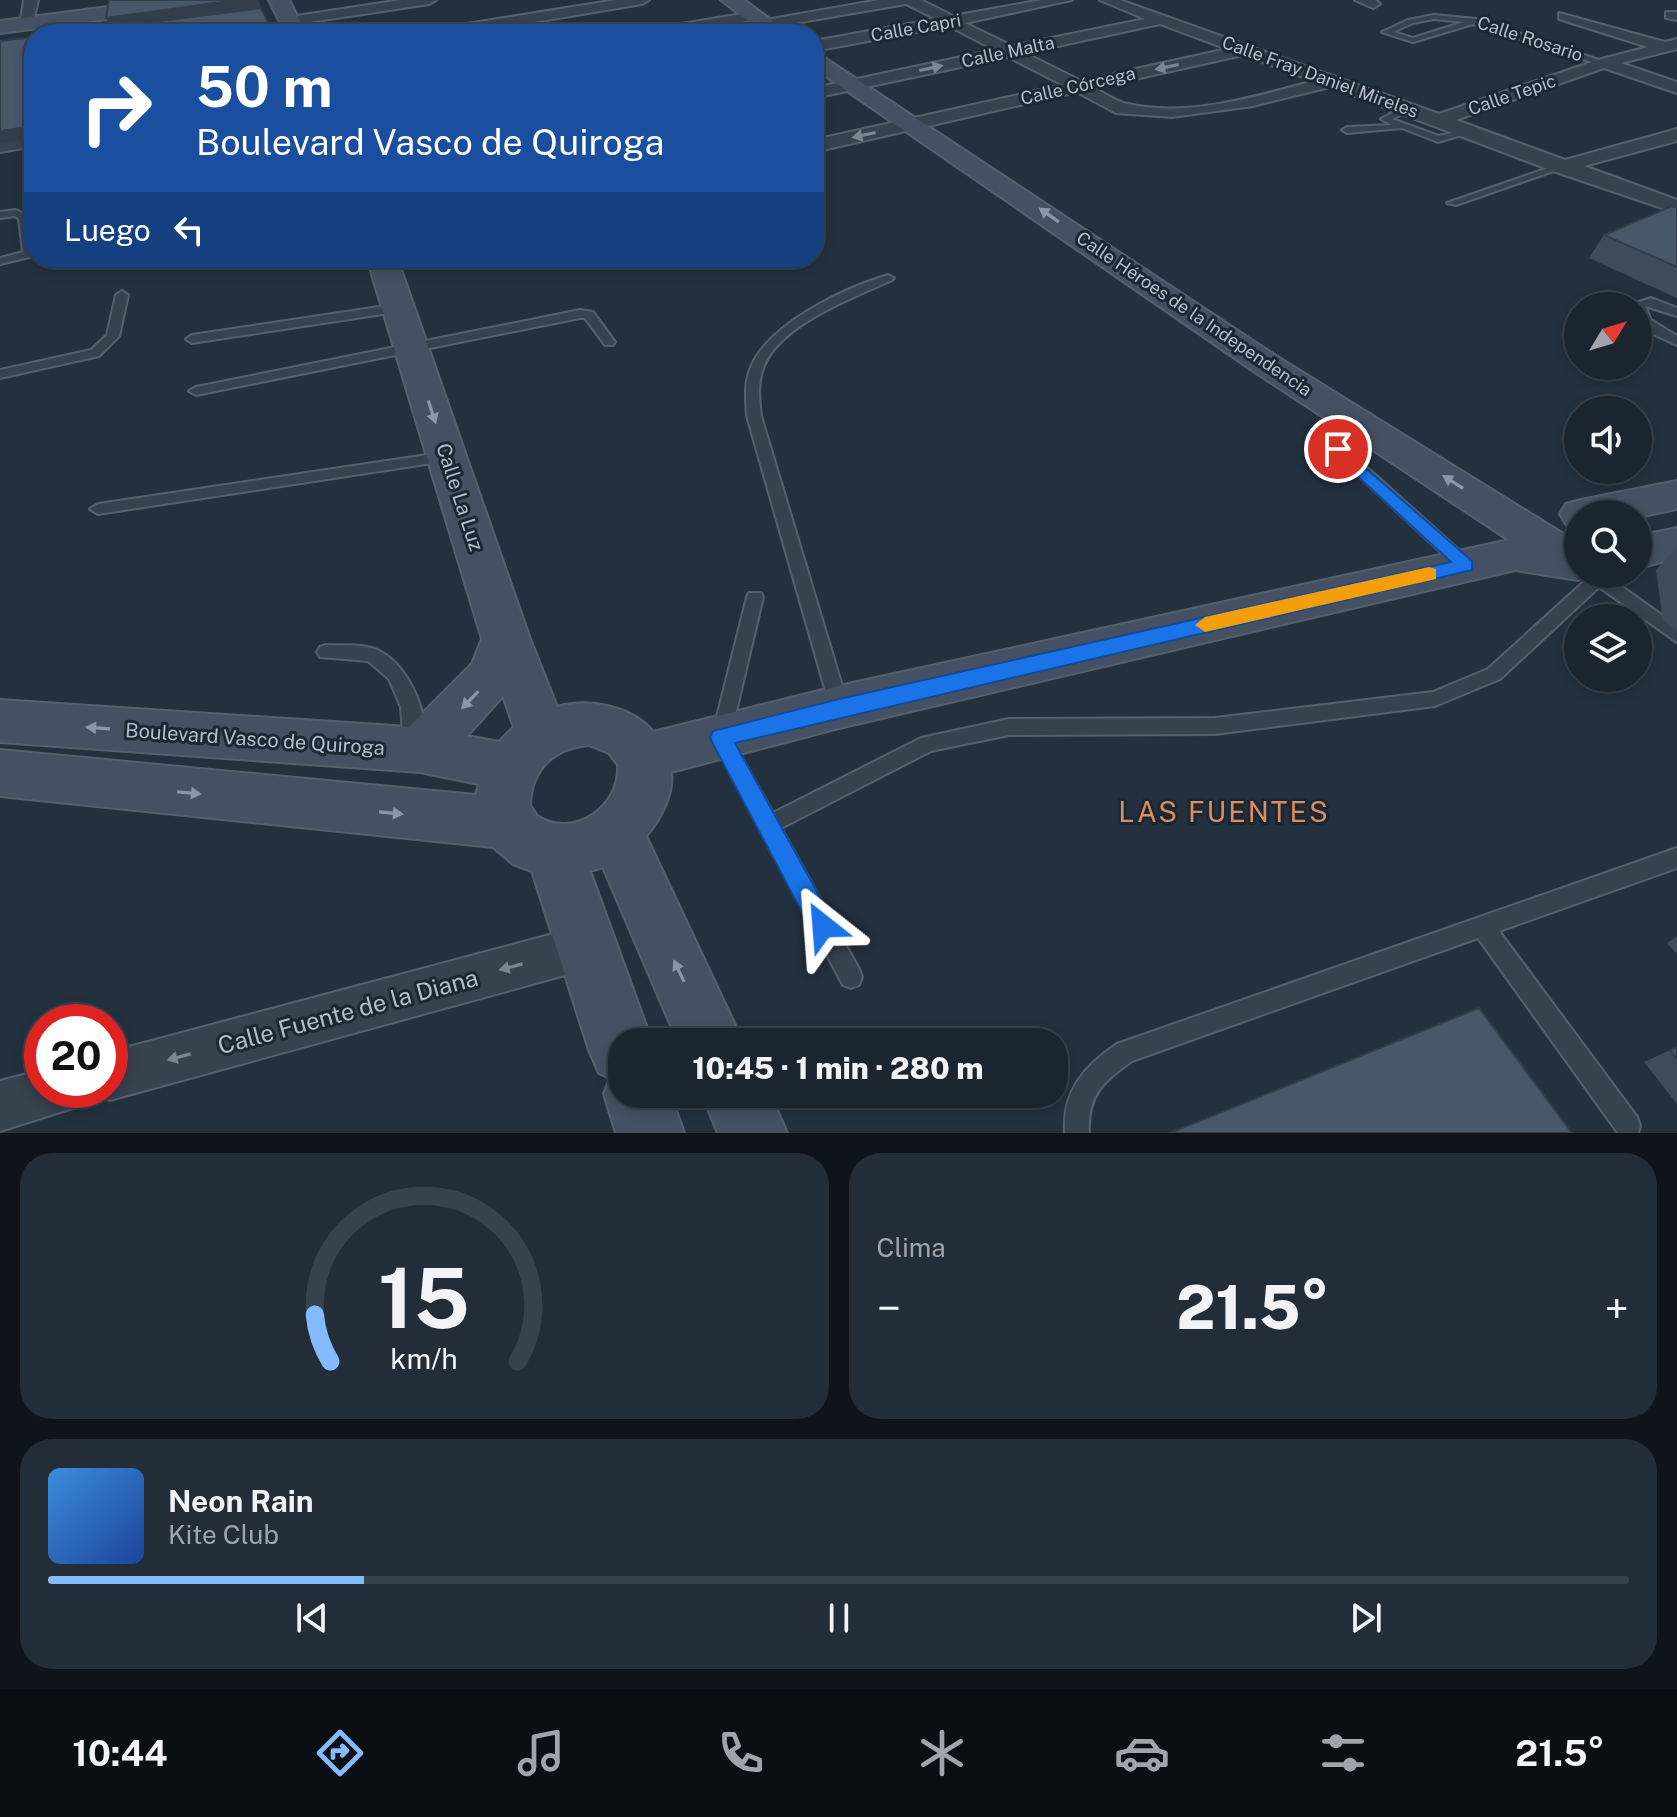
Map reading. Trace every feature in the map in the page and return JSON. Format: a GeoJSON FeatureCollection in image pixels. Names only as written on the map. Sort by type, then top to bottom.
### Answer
{"type":"FeatureCollection","features":[{"type":"Feature","properties":{"kind":"street"},"geometry":{"type":"LineString","coordinates":[[0,26],[30,10],[110,16],[149,2],[174,0]]}},
{"type":"Feature","properties":{"kind":"street"},"geometry":{"type":"LineString","coordinates":[[0,26],[110,16],[207,0]]}},
{"type":"Feature","properties":{"kind":"street"},"geometry":{"type":"LineString","coordinates":[[279,0],[291,24]]}},
{"type":"Feature","properties":{"kind":"street"},"geometry":{"type":"LineString","coordinates":[[308,24],[429,0]]}},
{"type":"Feature","properties":{"kind":"street"},"geometry":{"type":"LineString","coordinates":[[478,24],[521,14],[642,0]]}},
{"type":"Feature","properties":{"kind":"street"},"geometry":{"type":"LineString","coordinates":[[731,0],[765,24]]}},
{"type":"Feature","properties":{"kind":"street"},"geometry":{"type":"LineString","coordinates":[[772,24],[904,0]]}},
{"type":"Feature","properties":{"kind":"street"},"geometry":{"type":"LineString","coordinates":[[910,0],[1113,106],[1143,112],[1219,106],[1329,82]]}},
{"type":"Feature","properties":{"kind":"street","name":"Calle Capri"},"geometry":{"type":"LineString","coordinates":[[824,44],[1065,0]]}},
{"type":"Feature","properties":{"kind":"street","name":"Calle Fray Daniel Mireles"},"geometry":{"type":"LineString","coordinates":[[1107,0],[1363,94],[1398,113],[1440,120],[1561,167],[1677,207]]}},
{"type":"Feature","properties":{"kind":"street"},"geometry":{"type":"LineString","coordinates":[[521,14],[531,24]]}},
{"type":"Feature","properties":{"kind":"street"},"geometry":{"type":"LineString","coordinates":[[1564,16],[1671,45]]}},
{"type":"Feature","properties":{"kind":"street","name":"Calle Malta"},"geometry":{"type":"LineString","coordinates":[[824,91],[1161,20]]}},
{"type":"Feature","properties":{"kind":"street","name":"Calle Tepic"},"geometry":{"type":"LineString","coordinates":[[1440,120],[1604,63],[1671,45]]}},
{"type":"Feature","properties":{"kind":"street","name":"Calle Córcega"},"geometry":{"type":"LineString","coordinates":[[824,144],[1243,50]]}},
{"type":"Feature","properties":{"kind":"street","name":"Calle Rosario"},"geometry":{"type":"LineString","coordinates":[[1604,63],[1677,88]]}},
{"type":"Feature","properties":{"kind":"street","name":"Calle Héroes de la Independencia"},"geometry":{"type":"LineString","coordinates":[[824,65],[968,160],[1517,539]]}},
{"type":"Feature","properties":{"kind":"street"},"geometry":{"type":"LineString","coordinates":[[1561,167],[1677,135]]}},
{"type":"Feature","properties":{"kind":"street"},"geometry":{"type":"LineString","coordinates":[[0,146],[24,142]]}},
{"type":"Feature","properties":{"kind":"street","name":"Calle Fray Daniel Mireles"},"geometry":{"type":"LineString","coordinates":[[1561,167],[1583,182],[1677,217]]}},
{"type":"Feature","properties":{"kind":"street","name":"Calle La Luz"},"geometry":{"type":"LineString","coordinates":[[385,268],[506,639],[526,751]]}},
{"type":"Feature","properties":{"kind":"street"},"geometry":{"type":"LineString","coordinates":[[1651,500],[1677,495]]}},
{"type":"Feature","properties":{"kind":"street"},"geometry":{"type":"LineString","coordinates":[[644,757],[839,707],[1466,566],[1517,539],[1564,520]]}},
{"type":"Feature","properties":{"kind":"street"},"geometry":{"type":"LineString","coordinates":[[1517,539],[1564,561]]}},
{"type":"Feature","properties":{"kind":"street"},"geometry":{"type":"LineString","coordinates":[[1652,549],[1677,543]]}},
{"type":"Feature","properties":{"kind":"street"},"geometry":{"type":"LineString","coordinates":[[416,750],[492,675],[506,639]]}},
{"type":"Feature","properties":{"kind":"street","name":"Boulevard Vasco de Quiroga"},"geometry":{"type":"LineString","coordinates":[[0,721],[416,750],[526,751]]}},
{"type":"Feature","properties":{"kind":"street"},"geometry":{"type":"LineString","coordinates":[[0,773],[531,837],[586,846],[616,832],[632,815],[643,795],[647,776],[644,757],[633,739],[614,728],[592,723],[567,725],[526,751],[502,796],[531,837],[587,947],[615,1028]]}},
{"type":"Feature","properties":{"kind":"street"},"geometry":{"type":"LineString","coordinates":[[616,832],[705,1028]]}},
{"type":"Feature","properties":{"kind":"street","name":"Calle Fuente de la Diana"},"geometry":{"type":"LineString","coordinates":[[128,1071],[587,947]]}},
{"type":"Feature","properties":{"kind":"street"},"geometry":{"type":"LineString","coordinates":[[0,1106],[24,1099]]}},
{"type":"Feature","properties":{"kind":"street"},"geometry":{"type":"LineString","coordinates":[[642,1108],[650,1133]]}},
{"type":"Feature","properties":{"kind":"street"},"geometry":{"type":"LineString","coordinates":[[741,1108],[753,1133]]}},
{"type":"Feature","properties":{"kind":"lane","name":"Calle Rosario"},"geometry":{"type":"LineString","coordinates":[[1473,21],[1413,40],[1386,30],[1444,14],[1473,21],[1604,63]]}},
{"type":"Feature","properties":{"kind":"lane"},"geometry":{"type":"LineString","coordinates":[[1347,130],[1398,113],[1438,139],[1470,131]]}},
{"type":"Feature","properties":{"kind":"lane"},"geometry":{"type":"LineString","coordinates":[[1452,203],[1561,167]]}},
{"type":"Feature","properties":{"kind":"lane"},"geometry":{"type":"LineString","coordinates":[[0,215],[16,213],[24,217]]}},
{"type":"Feature","properties":{"kind":"lane"},"geometry":{"type":"LineString","coordinates":[[0,261],[24,255]]}},
{"type":"Feature","properties":{"kind":"lane"},"geometry":{"type":"LineString","coordinates":[[839,707],[754,416],[751,389],[760,360],[781,337],[810,317],[888,278]]}},
{"type":"Feature","properties":{"kind":"lane"},"geometry":{"type":"LineString","coordinates":[[0,374],[81,358],[106,346],[113,336],[122,295]]}},
{"type":"Feature","properties":{"kind":"lane"},"geometry":{"type":"LineString","coordinates":[[1677,312],[1651,302],[1639,304],[1640,315],[1653,329],[1677,341]]}},
{"type":"Feature","properties":{"kind":"lane"},"geometry":{"type":"LineString","coordinates":[[192,339],[399,308]]}},
{"type":"Feature","properties":{"kind":"lane"},"geometry":{"type":"LineString","coordinates":[[196,391],[585,314],[609,342]]}},
{"type":"Feature","properties":{"kind":"lane"},"geometry":{"type":"LineString","coordinates":[[1338,449],[1466,566]]}},
{"type":"Feature","properties":{"kind":"lane"},"geometry":{"type":"LineString","coordinates":[[98,509],[447,457]]}},
{"type":"Feature","properties":{"kind":"lane"},"geometry":{"type":"LineString","coordinates":[[768,825],[928,744],[1009,727],[1215,726],[1435,699],[1494,674],[1574,588]]}},
{"type":"Feature","properties":{"kind":"lane"},"geometry":{"type":"LineString","coordinates":[[1611,588],[1677,635]]}},
{"type":"Feature","properties":{"kind":"lane"},"geometry":{"type":"LineString","coordinates":[[755,597],[721,737],[851,977]]}},
{"type":"Feature","properties":{"kind":"lane"},"geometry":{"type":"LineString","coordinates":[[326,652],[374,655],[398,676],[414,713],[416,750]]}},
{"type":"Feature","properties":{"kind":"lane"},"geometry":{"type":"LineString","coordinates":[[1077,1133],[1075,1120],[1081,1091],[1098,1070],[1125,1052],[1677,858]]}},
{"type":"Feature","properties":{"kind":"lane"},"geometry":{"type":"LineString","coordinates":[[1482,926],[1628,1126]]}},
{"type":"Feature","properties":{"kind":"building"},"geometry":{"type":"Polygon","coordinates":[[[109,0],[237,0],[106,18],[109,0]]]}},
{"type":"Feature","properties":{"kind":"building"},"geometry":{"type":"Polygon","coordinates":[[[261,8],[269,24],[134,24],[261,8]]]}},
{"type":"Feature","properties":{"kind":"building"},"geometry":{"type":"Polygon","coordinates":[[[24,38],[24,127],[0,131],[0,41],[24,38]]]}},
{"type":"Feature","properties":{"kind":"building"},"geometry":{"type":"Polygon","coordinates":[[[1672,206],[1677,208],[1677,267],[1604,235],[1672,206]]]}},
{"type":"Feature","properties":{"kind":"building"},"geometry":{"type":"Polygon","coordinates":[[[1479,1008],[1572,1133],[1170,1133],[1479,1008]]]}},
{"type":"Feature","properties":{"kind":"building"},"geometry":{"type":"Polygon","coordinates":[[[1677,1047],[1677,1059],[1670,1050],[1677,1047]]]}},
{"type":"Feature","properties":{"kind":"slow traffic"},"geometry":{"type":"LineString","coordinates":[[1205,625],[1429,574]]}},
{"type":"Feature","properties":{"kind":"district","name":"LAS FUENTES"},"geometry":{"type":"Point","coordinates":[1224,812]}},
{"type":"Feature","properties":{"kind":"route"},"geometry":{"type":"LineString","coordinates":[[823,926],[721,737],[839,707],[1466,566],[1338,449]]}}]}
